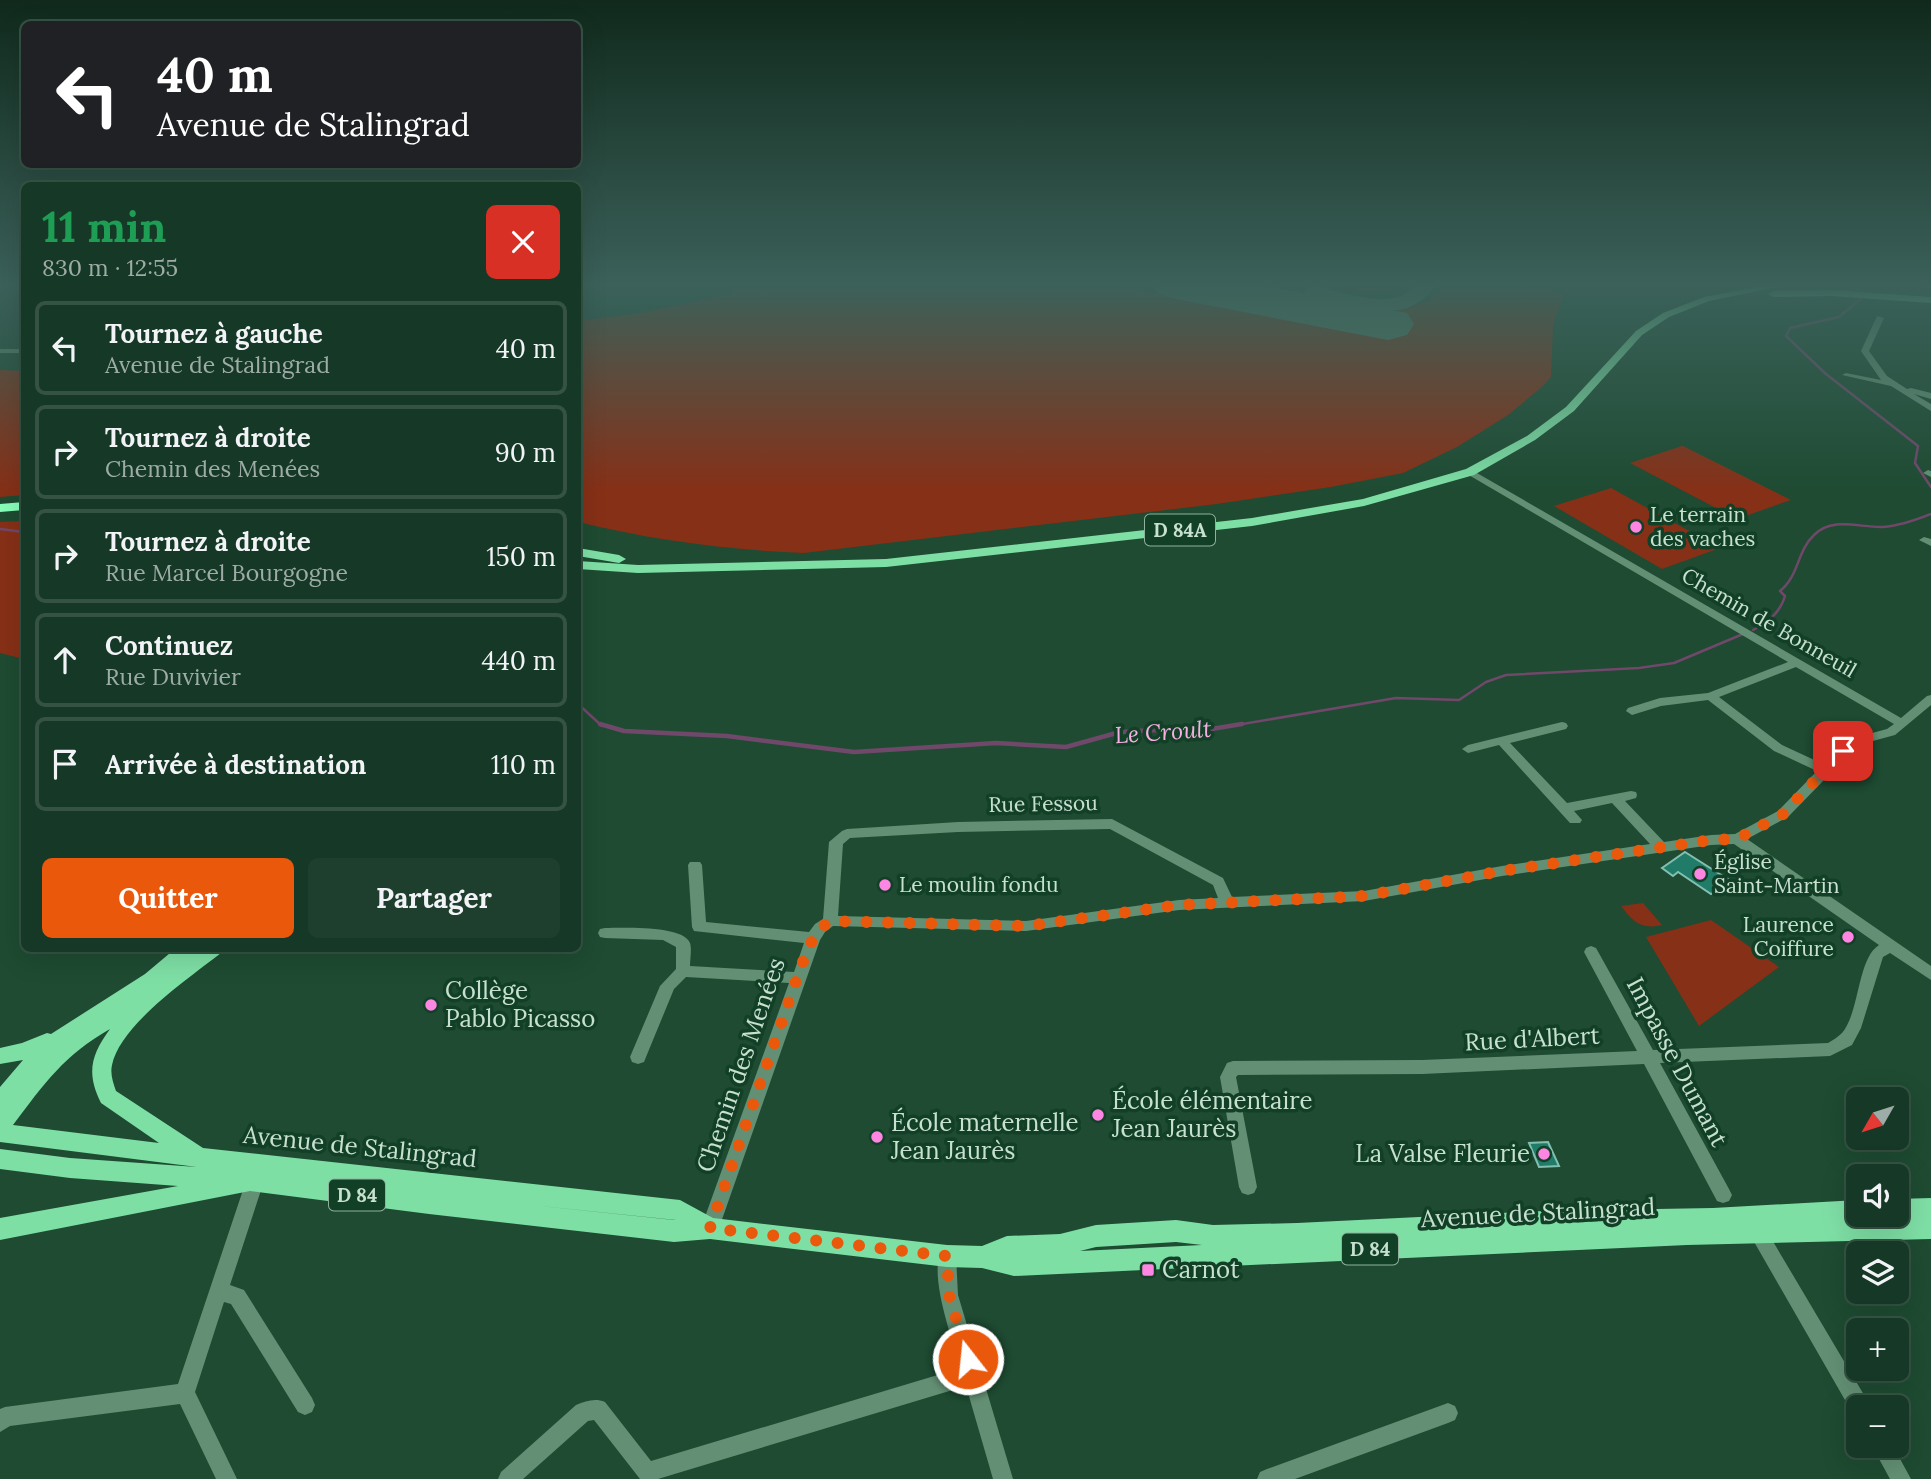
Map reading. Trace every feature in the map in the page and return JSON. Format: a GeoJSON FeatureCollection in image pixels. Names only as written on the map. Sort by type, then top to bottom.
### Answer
{"type":"FeatureCollection","features":[{"type":"Feature","properties":{"kind":"highway"},"geometry":{"type":"LineString","coordinates":[[0,508],[21,506]]}},
{"type":"Feature","properties":{"kind":"highway"},"geometry":{"type":"LineString","coordinates":[[0,514],[21,513]]}},
{"type":"Feature","properties":{"kind":"main road","name":"D 84A"},"geometry":{"type":"LineString","coordinates":[[581,565],[638,569],[886,563],[1238,524],[1330,510],[1470,472],[1531,438],[1570,409],[1621,353]]}},
{"type":"Feature","properties":{"kind":"main road","name":"D 84A"},"geometry":{"type":"LineString","coordinates":[[1437,482],[1497,457]]}},
{"type":"Feature","properties":{"kind":"main road","name":"D 84A"},"geometry":{"type":"LineString","coordinates":[[581,552],[620,559],[726,567]]}},
{"type":"Feature","properties":{"kind":"main road"},"geometry":{"type":"LineString","coordinates":[[0,1102],[39,1055],[69,1031],[152,979],[185,952]]}},
{"type":"Feature","properties":{"kind":"main road"},"geometry":{"type":"LineString","coordinates":[[0,1125],[50,1061],[80,1036],[153,995],[209,952]]}},
{"type":"Feature","properties":{"kind":"main road"},"geometry":{"type":"LineString","coordinates":[[153,995],[121,1029],[105,1056],[101,1075],[108,1097],[197,1156]]}},
{"type":"Feature","properties":{"kind":"main road"},"geometry":{"type":"LineString","coordinates":[[0,1056],[25,1051],[69,1031]]}},
{"type":"Feature","properties":{"kind":"main road","name":"Avenue de Stalingrad"},"geometry":{"type":"LineString","coordinates":[[0,1133],[326,1173],[680,1210],[710,1228]]}},
{"type":"Feature","properties":{"kind":"main road","name":"Avenue de Stalingrad"},"geometry":{"type":"LineString","coordinates":[[2,1159],[69,1168],[255,1181],[674,1231],[710,1228],[947,1256],[982,1257],[1014,1265],[1674,1235],[1931,1228]]}},
{"type":"Feature","properties":{"kind":"main road"},"geometry":{"type":"LineString","coordinates":[[0,1229],[215,1191],[255,1181]]}},
{"type":"Feature","properties":{"kind":"main road"},"geometry":{"type":"LineString","coordinates":[[1909,1209],[1931,1208]]}},
{"type":"Feature","properties":{"kind":"main road","name":"Avenue de Stalingrad"},"geometry":{"type":"LineString","coordinates":[[982,1257],[1007,1247],[1060,1245],[1109,1235],[1176,1231],[1213,1236],[1262,1235],[1544,1222],[1713,1219],[1846,1211]]}},
{"type":"Feature","properties":{"kind":"street"},"geometry":{"type":"LineString","coordinates":[[1866,353],[1884,379],[1931,408]]}},
{"type":"Feature","properties":{"kind":"street"},"geometry":{"type":"LineString","coordinates":[[1846,375],[1892,384],[1931,396]]}},
{"type":"Feature","properties":{"kind":"street","name":"Chemin de Bonneuil"},"geometry":{"type":"LineString","coordinates":[[1470,472],[1903,723]]}},
{"type":"Feature","properties":{"kind":"street"},"geometry":{"type":"LineString","coordinates":[[1632,711],[1660,702],[1710,696],[1798,662]]}},
{"type":"Feature","properties":{"kind":"street"},"geometry":{"type":"LineString","coordinates":[[1710,696],[1778,748],[1825,770]]}},
{"type":"Feature","properties":{"kind":"street"},"geometry":{"type":"LineString","coordinates":[[830,921],[1026,926],[1227,901],[1364,896],[1502,871],[1711,840],[1737,839],[1783,814],[1854,742],[1891,732],[1931,699]]}},
{"type":"Feature","properties":{"kind":"street"},"geometry":{"type":"LineString","coordinates":[[1468,749],[1562,726]]}},
{"type":"Feature","properties":{"kind":"street"},"geometry":{"type":"LineString","coordinates":[[1503,742],[1575,820]]}},
{"type":"Feature","properties":{"kind":"street"},"geometry":{"type":"LineString","coordinates":[[1564,808],[1631,795]]}},
{"type":"Feature","properties":{"kind":"street"},"geometry":{"type":"LineString","coordinates":[[1615,798],[1661,848]]}},
{"type":"Feature","properties":{"kind":"street","name":"Rue Fessou"},"geometry":{"type":"LineString","coordinates":[[830,921],[836,842],[847,834],[933,828],[1112,824],[1218,882],[1227,901]]}},
{"type":"Feature","properties":{"kind":"street"},"geometry":{"type":"LineString","coordinates":[[1737,839],[1931,974]]}},
{"type":"Feature","properties":{"kind":"street"},"geometry":{"type":"LineString","coordinates":[[695,865],[699,927],[813,938]]}},
{"type":"Feature","properties":{"kind":"street","name":"Chemin des Menées"},"geometry":{"type":"LineString","coordinates":[[710,1228],[797,978],[813,938],[820,928],[830,921]]}},
{"type":"Feature","properties":{"kind":"street"},"geometry":{"type":"LineString","coordinates":[[605,933],[665,935],[683,944],[683,971],[668,986],[638,1057]]}},
{"type":"Feature","properties":{"kind":"street","name":"Rue d'Albert"},"geometry":{"type":"LineString","coordinates":[[1248,1187],[1228,1077],[1233,1068],[1422,1068],[1830,1049],[1846,1040],[1856,1024],[1877,954],[1889,946]]}},
{"type":"Feature","properties":{"kind":"street","name":"Impasse Dumant"},"geometry":{"type":"LineString","coordinates":[[1591,952],[1723,1195]]}},
{"type":"Feature","properties":{"kind":"street"},"geometry":{"type":"LineString","coordinates":[[683,971],[797,978]]}},
{"type":"Feature","properties":{"kind":"street"},"geometry":{"type":"LineString","coordinates":[[227,1479],[184,1393],[255,1181]]}},
{"type":"Feature","properties":{"kind":"street"},"geometry":{"type":"LineString","coordinates":[[1759,1234],[1853,1395]]}},
{"type":"Feature","properties":{"kind":"street"},"geometry":{"type":"LineString","coordinates":[[947,1256],[949,1295],[1003,1479]]}},
{"type":"Feature","properties":{"kind":"street"},"geometry":{"type":"LineString","coordinates":[[219,1292],[237,1296],[305,1405]]}},
{"type":"Feature","properties":{"kind":"street"},"geometry":{"type":"LineString","coordinates":[[508,1479],[583,1412],[598,1409],[647,1472],[972,1374]]}},
{"type":"Feature","properties":{"kind":"street"},"geometry":{"type":"LineString","coordinates":[[0,1423],[5,1417],[184,1393]]}},
{"type":"Feature","properties":{"kind":"street"},"geometry":{"type":"LineString","coordinates":[[1267,1479],[1447,1413]]}},
{"type":"Feature","properties":{"kind":"street"},"geometry":{"type":"LineString","coordinates":[[1889,1458],[1901,1479]]}},
{"type":"Feature","properties":{"kind":"shaded area"},"geometry":{"type":"Polygon","coordinates":[[[581,353],[1552,353],[1551,377],[1508,415],[1457,447],[1403,473],[1217,504],[804,553],[690,543],[581,523],[581,353]]]}},
{"type":"Feature","properties":{"kind":"shaded area"},"geometry":{"type":"Polygon","coordinates":[[[0,370],[21,371],[21,495],[0,497],[0,370]]]}},
{"type":"Feature","properties":{"kind":"shaded area"},"geometry":{"type":"Polygon","coordinates":[[[1682,446],[1791,500],[1737,519],[1630,463],[1682,446]]]}},
{"type":"Feature","properties":{"kind":"shaded area","name":"Le terrain des vaches"},"geometry":{"type":"Polygon","coordinates":[[[1611,488],[1720,548],[1662,569],[1554,506],[1611,488]]]}},
{"type":"Feature","properties":{"kind":"shaded area"},"geometry":{"type":"Polygon","coordinates":[[[21,521],[21,658],[0,653],[0,522],[21,521]]]}},
{"type":"Feature","properties":{"kind":"shaded area"},"geometry":{"type":"Polygon","coordinates":[[[1643,903],[1662,925],[1648,926],[1638,923],[1621,906],[1643,903]]]}},
{"type":"Feature","properties":{"kind":"shaded area"},"geometry":{"type":"Polygon","coordinates":[[[1711,920],[1779,967],[1699,1026],[1646,937],[1711,920]]]}},
{"type":"Feature","properties":{"kind":"building","name":"Église Saint-Martin"},"geometry":{"type":"Polygon","coordinates":[[[1685,852],[1729,880],[1725,882],[1727,884],[1711,894],[1678,872],[1673,876],[1662,868],[1685,852]]]}},
{"type":"Feature","properties":{"kind":"building","name":"La Valse Fleurie"},"geometry":{"type":"Polygon","coordinates":[[[1548,1142],[1559,1166],[1539,1167],[1529,1143],[1548,1142]]]}},
{"type":"Feature","properties":{"kind":"waterway","name":"Le Croult"},"geometry":{"type":"LineString","coordinates":[[1804,353],[1826,374],[1918,446],[1915,463],[1931,487]]}},
{"type":"Feature","properties":{"kind":"waterway","name":"Le Croult"},"geometry":{"type":"LineString","coordinates":[[1753,630],[1777,612],[1785,596],[1780,591],[1791,578],[1808,541],[1821,529],[1838,524],[1889,526],[1931,514]]}},
{"type":"Feature","properties":{"kind":"waterway","name":"Le Croult"},"geometry":{"type":"LineString","coordinates":[[0,529],[21,532]]}},
{"type":"Feature","properties":{"kind":"waterway","name":"Le Croult"},"geometry":{"type":"LineString","coordinates":[[1231,726],[1396,698],[1459,700],[1486,682],[1506,675],[1639,668],[1674,663],[1743,634]]}},
{"type":"Feature","properties":{"kind":"waterway","name":"Le Croult"},"geometry":{"type":"LineString","coordinates":[[581,707],[602,726]]}},
{"type":"Feature","properties":{"kind":"waterway","name":"Le Croult"},"geometry":{"type":"LineString","coordinates":[[600,724],[624,731],[727,736],[854,752],[996,743],[1066,747],[1120,732],[1154,730],[1187,733],[1242,724]]}},
{"type":"Feature","properties":{"kind":"place","name":"Le terrain des vaches"},"geometry":{"type":"Point","coordinates":[1636,527]}},
{"type":"Feature","properties":{"kind":"place","name":"Église Saint-Martin"},"geometry":{"type":"Point","coordinates":[1700,874]}},
{"type":"Feature","properties":{"kind":"place","name":"Le moulin fondu"},"geometry":{"type":"Point","coordinates":[885,885]}},
{"type":"Feature","properties":{"kind":"place","name":"Laurence Coiffure"},"geometry":{"type":"Point","coordinates":[1848,937]}},
{"type":"Feature","properties":{"kind":"place","name":"Collège Pablo Picasso"},"geometry":{"type":"Point","coordinates":[431,1005]}},
{"type":"Feature","properties":{"kind":"place","name":"École élémentaire Jean Jaurès"},"geometry":{"type":"Point","coordinates":[1098,1115]}},
{"type":"Feature","properties":{"kind":"place","name":"École maternelle Jean Jaurès"},"geometry":{"type":"Point","coordinates":[877,1137]}},
{"type":"Feature","properties":{"kind":"place","name":"La Valse Fleurie"},"geometry":{"type":"Point","coordinates":[1544,1154]}},
{"type":"Feature","properties":{"kind":"place","name":"Carnot"},"geometry":{"type":"Point","coordinates":[1148,1270]}},
{"type":"Feature","properties":{"kind":"route"},"geometry":{"type":"LineString","coordinates":[[968,1359],[949,1295],[947,1256],[710,1228],[797,978],[813,938],[820,928],[830,921],[1026,926],[1179,905],[1364,896],[1502,871],[1711,840],[1737,839],[1783,814],[1843,751]]}}]}
